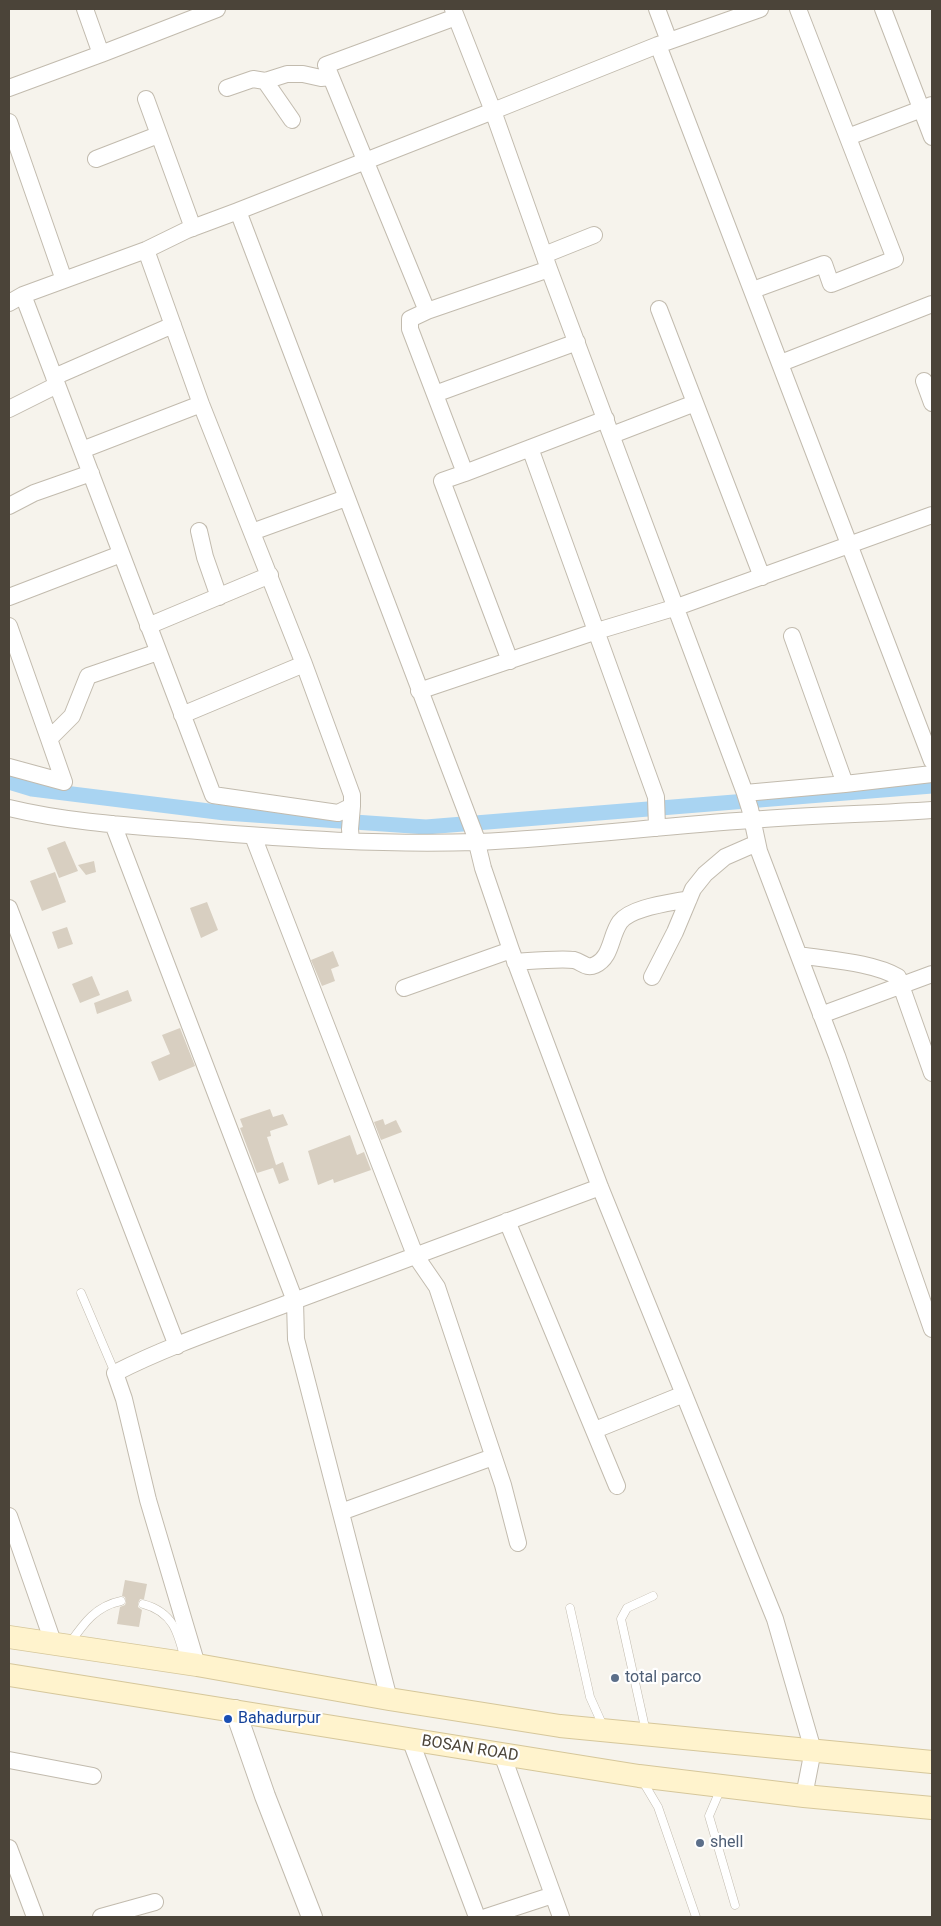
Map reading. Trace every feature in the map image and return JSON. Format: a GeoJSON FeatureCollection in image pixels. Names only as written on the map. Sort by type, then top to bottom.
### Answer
{"type":"FeatureCollection","features":[{"type":"Feature","properties":{"kind":"main road"},"geometry":{"type":"LineString","coordinates":[[9,1637],[192,1664],[389,1699],[560,1726],[932,1762]]}},
{"type":"Feature","properties":{"kind":"main road","name":"BOSAN ROAD"},"geometry":{"type":"LineString","coordinates":[[9,1675],[640,1776],[804,1796],[932,1808]]}},
{"type":"Feature","properties":{"kind":"street"},"geometry":{"type":"LineString","coordinates":[[85,9],[101,54]]}},
{"type":"Feature","properties":{"kind":"street"},"geometry":{"type":"LineString","coordinates":[[9,88],[101,54],[176,16],[217,9]]}},
{"type":"Feature","properties":{"kind":"street"},"geometry":{"type":"LineString","coordinates":[[657,9],[663,43],[753,290],[932,761]]}},
{"type":"Feature","properties":{"kind":"street"},"geometry":{"type":"LineString","coordinates":[[351,823],[338,813],[213,795],[55,381],[16,299],[146,250],[193,228],[663,43],[760,9]]}},
{"type":"Feature","properties":{"kind":"street"},"geometry":{"type":"LineString","coordinates":[[753,290],[824,264],[831,284],[895,259],[798,9]]}},
{"type":"Feature","properties":{"kind":"street"},"geometry":{"type":"LineString","coordinates":[[883,9],[927,107],[932,137]]}},
{"type":"Feature","properties":{"kind":"street"},"geometry":{"type":"LineString","coordinates":[[427,311],[326,65],[455,13],[745,793],[757,844],[821,1014],[932,1330]]}},
{"type":"Feature","properties":{"kind":"street"},"geometry":{"type":"LineString","coordinates":[[227,88],[253,79],[265,81],[287,74],[303,74],[320,78],[330,76]]}},
{"type":"Feature","properties":{"kind":"street"},"geometry":{"type":"LineString","coordinates":[[265,81],[277,95],[292,120]]}},
{"type":"Feature","properties":{"kind":"street"},"geometry":{"type":"LineString","coordinates":[[146,99],[193,228]]}},
{"type":"Feature","properties":{"kind":"street"},"geometry":{"type":"LineString","coordinates":[[848,137],[927,107]]}},
{"type":"Feature","properties":{"kind":"street"},"geometry":{"type":"LineString","coordinates":[[9,122],[64,280]]}},
{"type":"Feature","properties":{"kind":"street"},"geometry":{"type":"LineString","coordinates":[[96,158],[158,135]]}},
{"type":"Feature","properties":{"kind":"street"},"geometry":{"type":"LineString","coordinates":[[238,211],[476,838],[483,868],[513,956],[600,1187],[775,1619],[813,1750],[804,1796]]}},
{"type":"Feature","properties":{"kind":"street"},"geometry":{"type":"LineString","coordinates":[[465,473],[409,324],[410,319],[547,262],[594,235]]}},
{"type":"Feature","properties":{"kind":"street"},"geometry":{"type":"LineString","coordinates":[[146,250],[201,404],[270,575],[352,795],[351,823]]}},
{"type":"Feature","properties":{"kind":"street"},"geometry":{"type":"LineString","coordinates":[[781,363],[932,304]]}},
{"type":"Feature","properties":{"kind":"street"},"geometry":{"type":"LineString","coordinates":[[659,309],[762,577]]}},
{"type":"Feature","properties":{"kind":"street"},"geometry":{"type":"LineString","coordinates":[[9,409],[55,381],[173,324]]}},
{"type":"Feature","properties":{"kind":"street"},"geometry":{"type":"LineString","coordinates":[[435,394],[577,342]]}},
{"type":"Feature","properties":{"kind":"street"},"geometry":{"type":"LineString","coordinates":[[924,381],[932,403]]}},
{"type":"Feature","properties":{"kind":"street"},"geometry":{"type":"LineString","coordinates":[[510,661],[442,481],[530,448],[695,403]]}},
{"type":"Feature","properties":{"kind":"street"},"geometry":{"type":"LineString","coordinates":[[82,450],[201,404]]}},
{"type":"Feature","properties":{"kind":"street"},"geometry":{"type":"LineString","coordinates":[[530,448],[597,631],[656,812]]}},
{"type":"Feature","properties":{"kind":"street"},"geometry":{"type":"LineString","coordinates":[[9,506],[34,493],[91,473]]}},
{"type":"Feature","properties":{"kind":"street"},"geometry":{"type":"LineString","coordinates":[[252,532],[346,498]]}},
{"type":"Feature","properties":{"kind":"street"},"geometry":{"type":"LineString","coordinates":[[419,691],[597,631],[677,608],[932,515]]}},
{"type":"Feature","properties":{"kind":"street"},"geometry":{"type":"LineString","coordinates":[[200,531],[205,557],[219,597]]}},
{"type":"Feature","properties":{"kind":"street"},"geometry":{"type":"LineString","coordinates":[[9,597],[121,554]]}},
{"type":"Feature","properties":{"kind":"street"},"geometry":{"type":"LineString","coordinates":[[148,626],[270,575]]}},
{"type":"Feature","properties":{"kind":"street"},"geometry":{"type":"LineString","coordinates":[[9,626],[64,782],[9,767]]}},
{"type":"Feature","properties":{"kind":"street"},"geometry":{"type":"LineString","coordinates":[[792,636],[845,784]]}},
{"type":"Feature","properties":{"kind":"street"},"geometry":{"type":"LineString","coordinates":[[49,739],[72,716],[88,676],[158,652]]}},
{"type":"Feature","properties":{"kind":"street"},"geometry":{"type":"LineString","coordinates":[[182,715],[304,664]]}},
{"type":"Feature","properties":{"kind":"street"},"geometry":{"type":"LineString","coordinates":[[745,793],[932,774]]}},
{"type":"Feature","properties":{"kind":"street"},"geometry":{"type":"LineString","coordinates":[[9,808],[42,816],[253,836],[351,823],[476,838],[656,812],[751,814],[932,810]]}},
{"type":"Feature","properties":{"kind":"street"},"geometry":{"type":"LineString","coordinates":[[113,824],[295,1301],[296,1339],[389,1699]]}},
{"type":"Feature","properties":{"kind":"street"},"geometry":{"type":"LineString","coordinates":[[253,836],[415,1255],[437,1287],[493,1457],[518,1544]]}},
{"type":"Feature","properties":{"kind":"street"},"geometry":{"type":"LineString","coordinates":[[652,977],[675,932],[693,889],[704,874],[725,857],[757,844]]}},
{"type":"Feature","properties":{"kind":"street"},"geometry":{"type":"LineString","coordinates":[[404,988],[513,956],[574,960],[586,967],[596,965],[607,955],[620,921],[646,908],[689,899]]}},
{"type":"Feature","properties":{"kind":"street"},"geometry":{"type":"LineString","coordinates":[[9,908],[177,1346]]}},
{"type":"Feature","properties":{"kind":"street"},"geometry":{"type":"LineString","coordinates":[[798,955],[854,964],[890,972],[898,977],[932,1072]]}},
{"type":"Feature","properties":{"kind":"street"},"geometry":{"type":"LineString","coordinates":[[821,1014],[932,974]]}},
{"type":"Feature","properties":{"kind":"street"},"geometry":{"type":"LineString","coordinates":[[192,1664],[148,1500],[124,1399],[115,1373],[177,1346],[600,1187]]}},
{"type":"Feature","properties":{"kind":"street"},"geometry":{"type":"LineString","coordinates":[[508,1221],[617,1486]]}},
{"type":"Feature","properties":{"kind":"street"},"geometry":{"type":"LineString","coordinates":[[595,1430],[684,1394]]}},
{"type":"Feature","properties":{"kind":"street"},"geometry":{"type":"LineString","coordinates":[[340,1512],[493,1457]]}},
{"type":"Feature","properties":{"kind":"street"},"geometry":{"type":"LineString","coordinates":[[9,1516],[61,1646]]}},
{"type":"Feature","properties":{"kind":"street"},"geometry":{"type":"LineString","coordinates":[[235,1710],[312,1917]]}},
{"type":"Feature","properties":{"kind":"street"},"geometry":{"type":"LineString","coordinates":[[410,1739],[477,1917]]}},
{"type":"Feature","properties":{"kind":"street"},"geometry":{"type":"LineString","coordinates":[[502,1754],[561,1917]]}},
{"type":"Feature","properties":{"kind":"street"},"geometry":{"type":"LineString","coordinates":[[9,1760],[93,1776]]}},
{"type":"Feature","properties":{"kind":"street"},"geometry":{"type":"LineString","coordinates":[[9,1848],[35,1917]]}},
{"type":"Feature","properties":{"kind":"street"},"geometry":{"type":"LineString","coordinates":[[486,1917],[553,1895]]}},
{"type":"Feature","properties":{"kind":"street"},"geometry":{"type":"LineString","coordinates":[[101,1917],[154,1902]]}},
{"type":"Feature","properties":{"kind":"lane"},"geometry":{"type":"LineString","coordinates":[[81,1293],[115,1373]]}},
{"type":"Feature","properties":{"kind":"lane"},"geometry":{"type":"LineString","coordinates":[[647,1734],[621,1619],[627,1608],[653,1596]]}},
{"type":"Feature","properties":{"kind":"lane"},"geometry":{"type":"LineString","coordinates":[[61,1646],[99,1609],[110,1603],[121,1601]]}},
{"type":"Feature","properties":{"kind":"lane"},"geometry":{"type":"LineString","coordinates":[[143,1604],[156,1608],[168,1617],[192,1664]]}},
{"type":"Feature","properties":{"kind":"lane"},"geometry":{"type":"LineString","coordinates":[[570,1608],[590,1697],[605,1730]]}},
{"type":"Feature","properties":{"kind":"lane"},"geometry":{"type":"LineString","coordinates":[[640,1776],[658,1807],[696,1917]]}},
{"type":"Feature","properties":{"kind":"lane"},"geometry":{"type":"LineString","coordinates":[[722,1786],[709,1816],[735,1905]]}},
{"type":"Feature","properties":{"kind":"building"},"geometry":{"type":"Polygon","coordinates":[[[65,841],[78,871],[59,878],[47,848],[65,841]]]}},
{"type":"Feature","properties":{"kind":"building"},"geometry":{"type":"Polygon","coordinates":[[[94,861],[96,872],[86,875],[78,865],[94,861]]]}},
{"type":"Feature","properties":{"kind":"building"},"geometry":{"type":"Polygon","coordinates":[[[55,872],[66,902],[42,911],[30,881],[55,872]]]}},
{"type":"Feature","properties":{"kind":"building"},"geometry":{"type":"Polygon","coordinates":[[[207,902],[218,930],[201,938],[190,908],[207,902]]]}},
{"type":"Feature","properties":{"kind":"building"},"geometry":{"type":"Polygon","coordinates":[[[67,927],[73,944],[58,949],[52,932],[67,927]]]}},
{"type":"Feature","properties":{"kind":"building"},"geometry":{"type":"Polygon","coordinates":[[[333,951],[339,966],[331,969],[335,981],[322,986],[311,960],[333,951]]]}},
{"type":"Feature","properties":{"kind":"building"},"geometry":{"type":"Polygon","coordinates":[[[92,976],[100,995],[80,1003],[72,984],[92,976]]]}},
{"type":"Feature","properties":{"kind":"building"},"geometry":{"type":"Polygon","coordinates":[[[128,990],[132,1001],[97,1014],[94,1003],[128,990]]]}},
{"type":"Feature","properties":{"kind":"building"},"geometry":{"type":"Polygon","coordinates":[[[180,1028],[195,1066],[159,1081],[151,1062],[170,1054],[162,1035],[180,1028]]]}},
{"type":"Feature","properties":{"kind":"building"},"geometry":{"type":"Polygon","coordinates":[[[270,1109],[273,1117],[283,1114],[288,1125],[270,1131],[271,1136],[267,1137],[276,1165],[283,1162],[289,1180],[279,1184],[273,1168],[257,1173],[240,1128],[243,1127],[240,1119],[270,1109]]]}},
{"type":"Feature","properties":{"kind":"building"},"geometry":{"type":"Polygon","coordinates":[[[383,1119],[385,1125],[396,1120],[402,1132],[381,1140],[374,1122],[383,1119]]]}},
{"type":"Feature","properties":{"kind":"building"},"geometry":{"type":"Polygon","coordinates":[[[350,1135],[357,1155],[364,1152],[371,1170],[334,1183],[333,1179],[318,1185],[308,1151],[350,1135]]]}},
{"type":"Feature","properties":{"kind":"building"},"geometry":{"type":"Polygon","coordinates":[[[125,1580],[147,1584],[144,1599],[140,1599],[138,1603],[138,1607],[142,1610],[139,1627],[117,1624],[120,1607],[125,1605],[126,1602],[125,1597],[122,1596],[125,1580]]]}},
{"type":"Feature","properties":{"kind":"waterway"},"geometry":{"type":"LineString","coordinates":[[9,782],[32,789],[225,813],[426,827],[932,786]]}},
{"type":"Feature","properties":{"kind":"place","name":"total parco"},"geometry":{"type":"Point","coordinates":[615,1678]}},
{"type":"Feature","properties":{"kind":"place","name":"Bahadurpur"},"geometry":{"type":"Point","coordinates":[228,1719]}},
{"type":"Feature","properties":{"kind":"place","name":"shell"},"geometry":{"type":"Point","coordinates":[700,1843]}}]}
